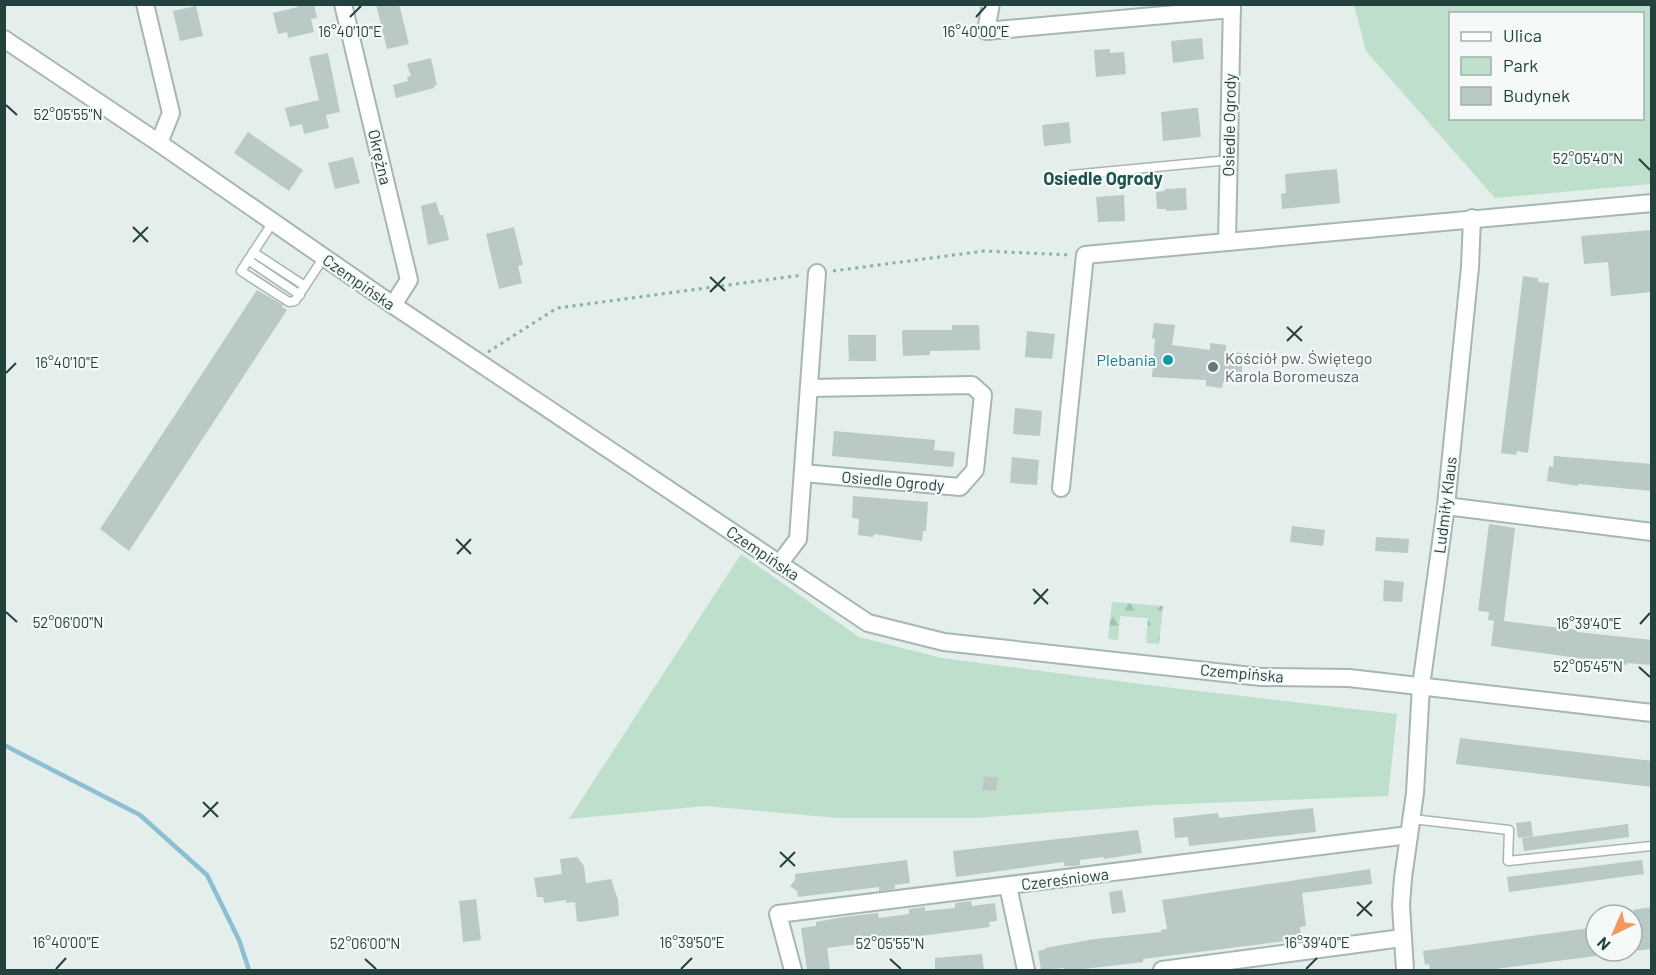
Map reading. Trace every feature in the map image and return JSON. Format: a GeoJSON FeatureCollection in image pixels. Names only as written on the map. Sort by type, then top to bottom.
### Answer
{"type":"FeatureCollection","features":[{"type":"Feature","properties":{"kind":"street"},"geometry":{"type":"LineString","coordinates":[[145,4],[171,113],[159,143]]}},
{"type":"Feature","properties":{"kind":"street","name":"Okrężna"},"geometry":{"type":"LineString","coordinates":[[344,4],[409,280],[393,305]]}},
{"type":"Feature","properties":{"kind":"street","name":"Osiedle Ogrody"},"geometry":{"type":"LineString","coordinates":[[991,4],[986,31],[1232,7],[1227,241]]}},
{"type":"Feature","properties":{"kind":"street","name":"Czempińska"},"geometry":{"type":"LineString","coordinates":[[4,39],[393,305],[488,357],[779,564],[868,623],[944,642],[1261,677],[1349,678],[1652,713]]}},
{"type":"Feature","properties":{"kind":"street"},"geometry":{"type":"LineString","coordinates":[[1061,488],[1085,255],[1652,203]]}},
{"type":"Feature","properties":{"kind":"street","name":"Ludmiły Klaus"},"geometry":{"type":"LineString","coordinates":[[1405,970],[1401,905],[1420,737],[1421,686],[1446,506],[1470,267],[1472,218]]}},
{"type":"Feature","properties":{"kind":"street"},"geometry":{"type":"LineString","coordinates":[[779,564],[798,539],[817,273]]}},
{"type":"Feature","properties":{"kind":"street","name":"Osiedle Ogrody"},"geometry":{"type":"LineString","coordinates":[[803,473],[960,488],[975,470],[983,395],[972,385],[809,388]]}},
{"type":"Feature","properties":{"kind":"street"},"geometry":{"type":"LineString","coordinates":[[1446,506],[1652,532]]}},
{"type":"Feature","properties":{"kind":"street","name":"Czereśniowa"},"geometry":{"type":"LineString","coordinates":[[793,970],[778,914],[1008,886],[1411,827]]}},
{"type":"Feature","properties":{"kind":"street"},"geometry":{"type":"LineString","coordinates":[[1008,886],[1026,970]]}},
{"type":"Feature","properties":{"kind":"street"},"geometry":{"type":"LineString","coordinates":[[1162,970],[1402,938]]}},
{"type":"Feature","properties":{"kind":"lane"},"geometry":{"type":"LineString","coordinates":[[1071,175],[1229,160]]}},
{"type":"Feature","properties":{"kind":"lane"},"geometry":{"type":"LineString","coordinates":[[273,222],[241,271],[289,302],[295,302],[324,258]]}},
{"type":"Feature","properties":{"kind":"lane"},"geometry":{"type":"LineString","coordinates":[[253,252],[305,286]]}},
{"type":"Feature","properties":{"kind":"lane"},"geometry":{"type":"LineString","coordinates":[[1411,827],[1509,830],[1508,861],[1652,846]]}},
{"type":"Feature","properties":{"kind":"path"},"geometry":{"type":"LineString","coordinates":[[488,357],[557,308],[984,251],[1085,255]]}},
{"type":"Feature","properties":{"kind":"green space"},"geometry":{"type":"Polygon","coordinates":[[[1354,5],[1651,5],[1651,184],[1495,198],[1366,51],[1354,5]]]}},
{"type":"Feature","properties":{"kind":"green space"},"geometry":{"type":"Polygon","coordinates":[[[741,554],[859,637],[942,658],[1397,714],[1388,796],[1156,805],[974,818],[838,818],[705,806],[569,819],[741,554]]]}},
{"type":"Feature","properties":{"kind":"green space"},"geometry":{"type":"Polygon","coordinates":[[[1112,602],[1163,606],[1159,644],[1146,643],[1148,618],[1120,616],[1118,640],[1108,639],[1112,602]]]}},
{"type":"Feature","properties":{"kind":"building"},"geometry":{"type":"Polygon","coordinates":[[[297,4],[314,4],[317,18],[311,19],[314,32],[288,38],[287,32],[278,34],[273,13],[298,7],[297,4]]]}},
{"type":"Feature","properties":{"kind":"building"},"geometry":{"type":"Polygon","coordinates":[[[376,4],[399,4],[409,44],[387,49],[376,4]]]}},
{"type":"Feature","properties":{"kind":"building"},"geometry":{"type":"Polygon","coordinates":[[[196,6],[203,36],[180,41],[173,11],[196,6]]]}},
{"type":"Feature","properties":{"kind":"building"},"geometry":{"type":"Polygon","coordinates":[[[1202,38],[1204,59],[1173,63],[1171,41],[1202,38]]]}},
{"type":"Feature","properties":{"kind":"building"},"geometry":{"type":"Polygon","coordinates":[[[1110,49],[1110,53],[1124,52],[1126,74],[1096,77],[1094,50],[1110,49]]]}},
{"type":"Feature","properties":{"kind":"building"},"geometry":{"type":"Polygon","coordinates":[[[328,53],[340,112],[326,115],[329,128],[304,134],[302,124],[290,127],[285,108],[319,100],[309,57],[328,53]]]}},
{"type":"Feature","properties":{"kind":"building"},"geometry":{"type":"Polygon","coordinates":[[[431,58],[437,85],[434,88],[396,98],[393,85],[408,81],[407,77],[411,76],[407,64],[431,58]]]}},
{"type":"Feature","properties":{"kind":"building"},"geometry":{"type":"Polygon","coordinates":[[[1198,108],[1201,137],[1163,141],[1161,112],[1198,108]]]}},
{"type":"Feature","properties":{"kind":"building"},"geometry":{"type":"Polygon","coordinates":[[[1069,122],[1071,143],[1044,146],[1042,125],[1069,122]]]}},
{"type":"Feature","properties":{"kind":"building"},"geometry":{"type":"Polygon","coordinates":[[[248,132],[303,170],[289,191],[234,153],[248,132]]]}},
{"type":"Feature","properties":{"kind":"building"},"geometry":{"type":"Polygon","coordinates":[[[353,157],[360,183],[335,189],[328,163],[353,157]]]}},
{"type":"Feature","properties":{"kind":"building"},"geometry":{"type":"Polygon","coordinates":[[[1337,169],[1340,203],[1282,209],[1281,194],[1286,193],[1285,174],[1337,169]]]}},
{"type":"Feature","properties":{"kind":"building"},"geometry":{"type":"Polygon","coordinates":[[[1186,188],[1187,210],[1157,209],[1156,192],[1186,188]]]}},
{"type":"Feature","properties":{"kind":"building"},"geometry":{"type":"Polygon","coordinates":[[[1124,195],[1125,221],[1098,222],[1096,197],[1124,195]]]}},
{"type":"Feature","properties":{"kind":"building"},"geometry":{"type":"Polygon","coordinates":[[[436,202],[440,215],[443,215],[449,240],[428,245],[421,206],[436,202]]]}},
{"type":"Feature","properties":{"kind":"building"},"geometry":{"type":"Polygon","coordinates":[[[514,227],[523,265],[518,266],[522,283],[499,289],[486,234],[514,227]]]}},
{"type":"Feature","properties":{"kind":"building"},"geometry":{"type":"Polygon","coordinates":[[[1652,230],[1652,292],[1611,296],[1608,262],[1584,264],[1581,236],[1652,230]]]}},
{"type":"Feature","properties":{"kind":"building"},"geometry":{"type":"Polygon","coordinates":[[[1523,276],[1538,278],[1538,282],[1549,283],[1528,453],[1517,451],[1516,455],[1501,453],[1523,276]]]}},
{"type":"Feature","properties":{"kind":"building"},"geometry":{"type":"Polygon","coordinates":[[[257,290],[283,305],[282,307],[287,310],[129,551],[100,529],[257,290]]]}},
{"type":"Feature","properties":{"kind":"building"},"geometry":{"type":"Polygon","coordinates":[[[1154,323],[1175,325],[1172,345],[1210,350],[1210,343],[1226,345],[1226,351],[1242,353],[1242,375],[1240,375],[1239,383],[1223,382],[1222,388],[1206,386],[1206,380],[1152,377],[1154,323]]]}},
{"type":"Feature","properties":{"kind":"building"},"geometry":{"type":"Polygon","coordinates":[[[952,325],[979,325],[980,350],[930,351],[930,355],[903,356],[902,330],[952,330],[952,325]]]}},
{"type":"Feature","properties":{"kind":"building"},"geometry":{"type":"Polygon","coordinates":[[[1027,331],[1055,334],[1052,359],[1025,357],[1027,331]]]}},
{"type":"Feature","properties":{"kind":"building"},"geometry":{"type":"Polygon","coordinates":[[[848,335],[876,335],[876,361],[849,361],[848,335]]]}},
{"type":"Feature","properties":{"kind":"building"},"geometry":{"type":"Polygon","coordinates":[[[1015,408],[1042,411],[1040,436],[1013,434],[1015,408]]]}},
{"type":"Feature","properties":{"kind":"building"},"geometry":{"type":"Polygon","coordinates":[[[834,431],[935,440],[934,450],[955,452],[953,467],[832,456],[834,431]]]}},
{"type":"Feature","properties":{"kind":"building"},"geometry":{"type":"Polygon","coordinates":[[[1554,456],[1652,464],[1652,491],[1578,484],[1578,486],[1547,481],[1549,466],[1553,467],[1554,456]]]}},
{"type":"Feature","properties":{"kind":"building"},"geometry":{"type":"Polygon","coordinates":[[[1012,457],[1039,460],[1037,485],[1010,483],[1012,457]]]}},
{"type":"Feature","properties":{"kind":"building"},"geometry":{"type":"Polygon","coordinates":[[[853,496],[928,502],[926,531],[923,531],[922,541],[874,534],[873,537],[858,535],[859,519],[852,518],[853,496]]]}},
{"type":"Feature","properties":{"kind":"building"},"geometry":{"type":"Polygon","coordinates":[[[1489,524],[1515,528],[1504,621],[1652,640],[1652,665],[1627,663],[1627,665],[1491,646],[1494,621],[1488,620],[1489,612],[1478,611],[1489,524]]]}},
{"type":"Feature","properties":{"kind":"building"},"geometry":{"type":"Polygon","coordinates":[[[1292,526],[1325,530],[1323,546],[1290,542],[1292,526]]]}},
{"type":"Feature","properties":{"kind":"building"},"geometry":{"type":"Polygon","coordinates":[[[1376,537],[1409,539],[1408,553],[1375,551],[1376,537]]]}},
{"type":"Feature","properties":{"kind":"building"},"geometry":{"type":"Polygon","coordinates":[[[1384,580],[1404,582],[1402,602],[1383,601],[1384,580]]]}},
{"type":"Feature","properties":{"kind":"building"},"geometry":{"type":"Polygon","coordinates":[[[1460,738],[1652,761],[1652,787],[1456,764],[1460,738]]]}},
{"type":"Feature","properties":{"kind":"building"},"geometry":{"type":"Polygon","coordinates":[[[984,776],[998,778],[996,791],[982,790],[984,776]]]}},
{"type":"Feature","properties":{"kind":"building"},"geometry":{"type":"Polygon","coordinates":[[[1313,808],[1316,832],[1189,846],[1188,837],[1175,838],[1173,818],[1218,813],[1219,818],[1313,808]]]}},
{"type":"Feature","properties":{"kind":"building"},"geometry":{"type":"Polygon","coordinates":[[[1531,821],[1533,836],[1518,838],[1516,823],[1531,821]]]}},
{"type":"Feature","properties":{"kind":"building"},"geometry":{"type":"Polygon","coordinates":[[[1628,824],[1629,837],[1524,851],[1522,838],[1628,824]]]}},
{"type":"Feature","properties":{"kind":"building"},"geometry":{"type":"Polygon","coordinates":[[[1138,830],[1142,853],[1080,860],[1080,865],[1073,866],[1064,866],[1064,862],[956,877],[953,851],[1138,830]]]}},
{"type":"Feature","properties":{"kind":"building"},"geometry":{"type":"Polygon","coordinates":[[[577,857],[584,866],[586,883],[611,879],[618,900],[619,916],[580,922],[577,921],[575,902],[566,903],[566,900],[544,903],[543,897],[537,897],[534,878],[562,874],[560,859],[577,857]]]}},
{"type":"Feature","properties":{"kind":"building"},"geometry":{"type":"Polygon","coordinates":[[[907,860],[910,883],[895,885],[895,889],[879,891],[879,887],[798,897],[797,891],[790,886],[795,880],[795,874],[907,860]]]}},
{"type":"Feature","properties":{"kind":"building"},"geometry":{"type":"Polygon","coordinates":[[[1642,860],[1644,874],[1509,892],[1507,877],[1642,860]]]}},
{"type":"Feature","properties":{"kind":"building"},"geometry":{"type":"Polygon","coordinates":[[[1370,869],[1372,884],[1302,893],[1306,926],[1300,927],[1301,939],[1143,959],[1143,962],[1119,965],[1074,970],[1064,970],[1064,968],[1041,970],[1038,951],[1045,948],[1095,939],[1161,932],[1167,929],[1162,900],[1370,869]]]}},
{"type":"Feature","properties":{"kind":"building"},"geometry":{"type":"Polygon","coordinates":[[[1122,890],[1126,912],[1112,914],[1109,892],[1122,890]]]}},
{"type":"Feature","properties":{"kind":"building"},"geometry":{"type":"Polygon","coordinates":[[[476,899],[481,940],[463,942],[459,901],[476,899]]]}},
{"type":"Feature","properties":{"kind":"building"},"geometry":{"type":"Polygon","coordinates":[[[971,901],[972,906],[995,903],[997,921],[989,922],[990,927],[827,948],[830,970],[807,970],[801,928],[816,926],[816,922],[843,917],[878,913],[879,918],[909,914],[909,909],[925,907],[925,911],[955,908],[955,903],[971,901]]]}},
{"type":"Feature","properties":{"kind":"building"},"geometry":{"type":"Polygon","coordinates":[[[1652,907],[1652,949],[1644,950],[1644,908],[1652,907]]]}},
{"type":"Feature","properties":{"kind":"building"},"geometry":{"type":"Polygon","coordinates":[[[1584,929],[1584,958],[1488,970],[1430,970],[1429,964],[1425,965],[1423,951],[1584,929]]]}},
{"type":"Feature","properties":{"kind":"building"},"geometry":{"type":"Polygon","coordinates":[[[982,954],[984,970],[935,970],[935,958],[982,954]]]}},
{"type":"Feature","properties":{"kind":"waterway"},"geometry":{"type":"LineString","coordinates":[[4,745],[140,815],[207,875],[239,940],[249,970]]}},
{"type":"Feature","properties":{"kind":"place","name":"Plebania"},"geometry":{"type":"Point","coordinates":[1168,360]}},
{"type":"Feature","properties":{"kind":"place","name":"Kościół pw. Świętego Karola Boromeusza"},"geometry":{"type":"Point","coordinates":[1213,367]}},
{"type":"Feature","properties":{"kind":"district","name":"Osiedle Ogrody"},"geometry":{"type":"Point","coordinates":[1103,179]}}]}
